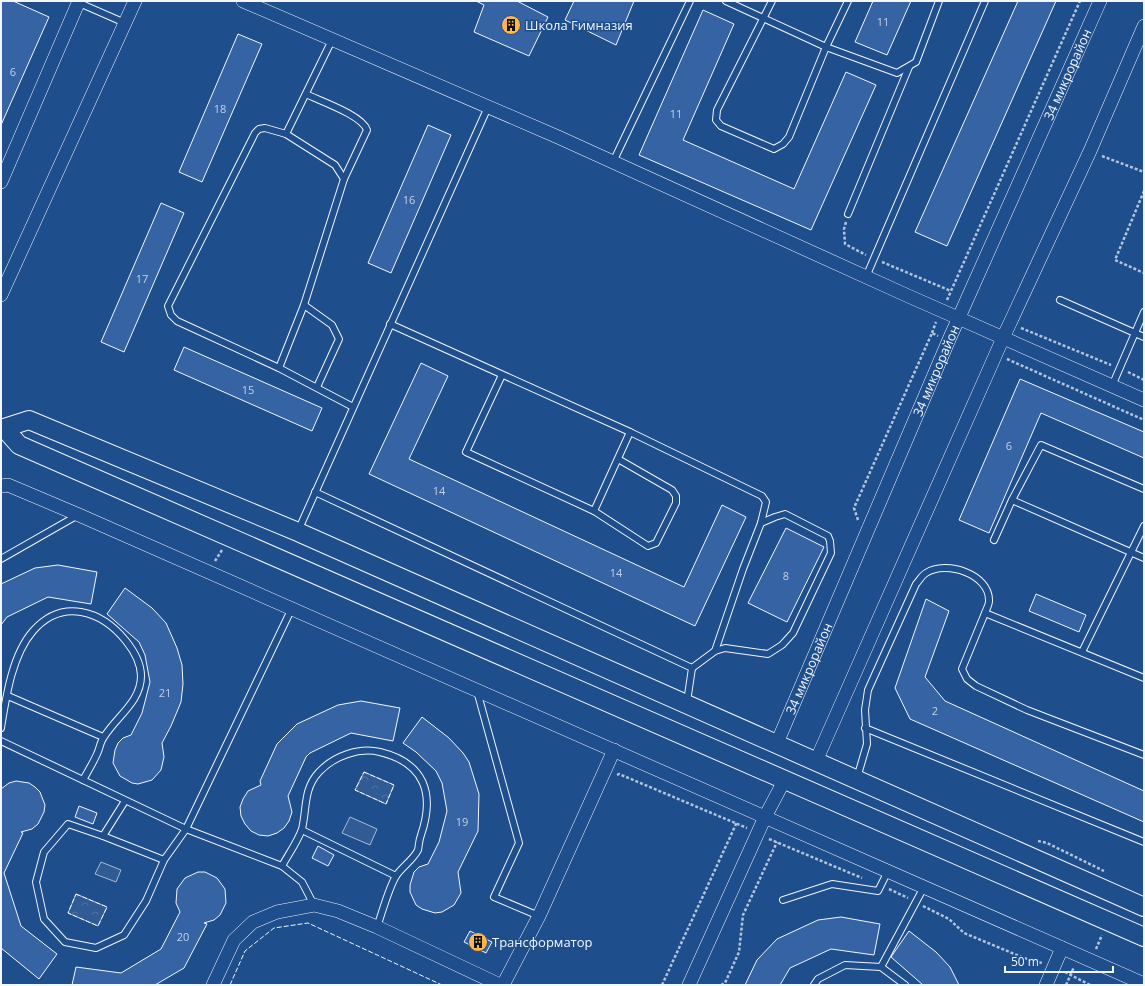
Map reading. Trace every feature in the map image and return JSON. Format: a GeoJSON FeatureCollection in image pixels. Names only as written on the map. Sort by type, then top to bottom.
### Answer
{"type":"FeatureCollection","features":[{"type":"Feature","properties":{"kind":"street"},"geometry":{"type":"LineString","coordinates":[[1,295],[135,1]]}},
{"type":"Feature","properties":{"kind":"street"},"geometry":{"type":"LineString","coordinates":[[243,1],[613,162],[866,277],[1144,400]]}},
{"type":"Feature","properties":{"kind":"street","name":"34 микрорайон"},"geometry":{"type":"LineString","coordinates":[[776,743],[948,342],[1100,1]]}},
{"type":"Feature","properties":{"kind":"street"},"geometry":{"type":"LineString","coordinates":[[1,179],[77,2]]}},
{"type":"Feature","properties":{"kind":"street"},"geometry":{"type":"LineString","coordinates":[[816,761],[1003,338],[1090,151],[1144,26]]}},
{"type":"Feature","properties":{"kind":"street"},"geometry":{"type":"LineString","coordinates":[[1144,907],[298,532],[29,420],[3,427],[19,445],[785,778],[1144,937]]}},
{"type":"Feature","properties":{"kind":"street"},"geometry":{"type":"LineString","coordinates":[[1,486],[8,485],[208,571],[1144,984]]}},
{"type":"Feature","properties":{"kind":"street"},"geometry":{"type":"LineString","coordinates":[[214,985],[234,940],[253,922],[277,912],[314,905],[338,911],[377,927],[501,985],[539,916],[614,750]]}},
{"type":"Feature","properties":{"kind":"street"},"geometry":{"type":"LineString","coordinates":[[689,985],[765,817],[785,778]]}},
{"type":"Feature","properties":{"kind":"street"},"geometry":{"type":"LineString","coordinates":[[1046,985],[1062,948]]}},
{"type":"Feature","properties":{"kind":"lane"},"geometry":{"type":"LineString","coordinates":[[613,162],[690,1]]}},
{"type":"Feature","properties":{"kind":"lane"},"geometry":{"type":"LineString","coordinates":[[726,1],[764,17],[826,47],[898,73],[916,62],[939,1]]}},
{"type":"Feature","properties":{"kind":"lane"},"geometry":{"type":"LineString","coordinates":[[772,1],[717,110],[716,120],[722,126],[774,149],[782,144],[788,137],[826,47],[848,1]]}},
{"type":"Feature","properties":{"kind":"lane"},"geometry":{"type":"LineString","coordinates":[[866,277],[985,1]]}},
{"type":"Feature","properties":{"kind":"lane"},"geometry":{"type":"LineString","coordinates":[[77,2],[125,22]]}},
{"type":"Feature","properties":{"kind":"lane"},"geometry":{"type":"LineString","coordinates":[[286,134],[332,40]]}},
{"type":"Feature","properties":{"kind":"lane"},"geometry":{"type":"LineString","coordinates":[[848,214],[908,67]]}},
{"type":"Feature","properties":{"kind":"lane"},"geometry":{"type":"LineString","coordinates":[[279,368],[304,305],[344,179],[366,130],[365,126],[356,118],[306,94]]}},
{"type":"Feature","properties":{"kind":"lane"},"geometry":{"type":"LineString","coordinates":[[298,532],[488,107]]}},
{"type":"Feature","properties":{"kind":"lane"},"geometry":{"type":"LineString","coordinates":[[344,179],[341,172],[335,165],[286,134],[266,128],[259,129],[255,133],[168,306],[171,315],[178,321],[279,368],[354,406]]}},
{"type":"Feature","properties":{"kind":"lane"},"geometry":{"type":"LineString","coordinates":[[1060,300],[1144,337]]}},
{"type":"Feature","properties":{"kind":"lane"},"geometry":{"type":"LineString","coordinates":[[304,305],[332,325],[340,339],[317,387]]}},
{"type":"Feature","properties":{"kind":"lane"},"geometry":{"type":"LineString","coordinates":[[1112,386],[1144,312]]}},
{"type":"Feature","properties":{"kind":"lane"},"geometry":{"type":"LineString","coordinates":[[390,324],[630,432],[762,496],[766,502],[761,524],[743,570],[715,651]]}},
{"type":"Feature","properties":{"kind":"lane"},"geometry":{"type":"LineString","coordinates":[[502,374],[466,452],[594,511],[648,546],[656,543],[676,503],[676,496],[672,490],[618,459]]}},
{"type":"Feature","properties":{"kind":"lane"},"geometry":{"type":"LineString","coordinates":[[594,511],[630,432]]}},
{"type":"Feature","properties":{"kind":"lane"},"geometry":{"type":"LineString","coordinates":[[994,540],[1012,500],[1041,445],[1144,489]]}},
{"type":"Feature","properties":{"kind":"lane"},"geometry":{"type":"LineString","coordinates":[[316,492],[692,668]]}},
{"type":"Feature","properties":{"kind":"lane"},"geometry":{"type":"LineString","coordinates":[[1012,500],[1144,558]]}},
{"type":"Feature","properties":{"kind":"lane"},"geometry":{"type":"LineString","coordinates":[[687,704],[692,668],[715,651],[725,648],[768,654],[782,645],[793,633],[831,553],[828,536],[786,514],[775,517],[761,524]]}},
{"type":"Feature","properties":{"kind":"lane"},"geometry":{"type":"LineString","coordinates":[[1,559],[79,515]]}},
{"type":"Feature","properties":{"kind":"lane"},"geometry":{"type":"LineString","coordinates":[[1082,652],[1132,554],[1144,526]]}},
{"type":"Feature","properties":{"kind":"lane"},"geometry":{"type":"LineString","coordinates":[[856,779],[868,744],[865,728],[865,710],[868,690],[916,584],[925,573],[943,567],[957,568],[970,574],[985,587],[989,601],[962,669],[967,679],[1027,710],[1144,756]]}},
{"type":"Feature","properties":{"kind":"lane"},"geometry":{"type":"LineString","coordinates":[[164,860],[68,824],[44,852],[36,882],[44,919],[65,942],[96,948],[124,935],[146,901],[164,860],[186,829],[292,608]]}},
{"type":"Feature","properties":{"kind":"lane"},"geometry":{"type":"LineString","coordinates":[[1,728],[20,651],[33,631],[52,616],[69,611],[87,612],[105,620],[120,633],[135,652],[141,676],[137,695],[103,737],[98,752],[83,780]]}},
{"type":"Feature","properties":{"kind":"lane"},"geometry":{"type":"LineString","coordinates":[[985,613],[1144,678]]}},
{"type":"Feature","properties":{"kind":"lane"},"geometry":{"type":"LineString","coordinates":[[476,689],[519,843],[494,897],[539,916]]}},
{"type":"Feature","properties":{"kind":"lane"},"geometry":{"type":"LineString","coordinates":[[8,696],[103,737]]}},
{"type":"Feature","properties":{"kind":"lane"},"geometry":{"type":"LineString","coordinates":[[865,728],[1144,842]]}},
{"type":"Feature","properties":{"kind":"lane"},"geometry":{"type":"LineString","coordinates":[[1,741],[186,829],[282,866],[302,882],[314,905]]}},
{"type":"Feature","properties":{"kind":"lane"},"geometry":{"type":"LineString","coordinates":[[282,866],[302,830],[307,794],[319,772],[337,759],[358,751],[374,751],[390,755],[418,772],[425,786],[427,803],[426,823],[417,850],[396,876],[377,927]]}},
{"type":"Feature","properties":{"kind":"lane"},"geometry":{"type":"LineString","coordinates":[[103,836],[125,801]]}},
{"type":"Feature","properties":{"kind":"lane"},"geometry":{"type":"LineString","coordinates":[[302,830],[396,876]]}},
{"type":"Feature","properties":{"kind":"lane"},"geometry":{"type":"LineString","coordinates":[[783,900],[832,884],[878,891],[882,886],[888,871]]}},
{"type":"Feature","properties":{"kind":"lane"},"geometry":{"type":"LineString","coordinates":[[881,967],[924,887]]}},
{"type":"Feature","properties":{"kind":"lane"},"geometry":{"type":"LineString","coordinates":[[814,985],[818,979],[845,965],[881,967],[905,985]]}},
{"type":"Feature","properties":{"kind":"path"},"geometry":{"type":"LineString","coordinates":[[949,296],[1080,1]]}},
{"type":"Feature","properties":{"kind":"path"},"geometry":{"type":"LineString","coordinates":[[1090,151],[1144,172]]}},
{"type":"Feature","properties":{"kind":"path"},"geometry":{"type":"LineString","coordinates":[[1144,191],[1115,260],[1144,273]]}},
{"type":"Feature","properties":{"kind":"path"},"geometry":{"type":"LineString","coordinates":[[848,214],[844,229],[845,244],[951,292]]}},
{"type":"Feature","properties":{"kind":"path"},"geometry":{"type":"LineString","coordinates":[[1010,323],[1144,380]]}},
{"type":"Feature","properties":{"kind":"path"},"geometry":{"type":"LineString","coordinates":[[864,540],[854,508],[932,333],[948,342]]}},
{"type":"Feature","properties":{"kind":"path"},"geometry":{"type":"LineString","coordinates":[[996,354],[1144,420]]}},
{"type":"Feature","properties":{"kind":"path"},"geometry":{"type":"LineString","coordinates":[[208,571],[231,537]]}},
{"type":"Feature","properties":{"kind":"path"},"geometry":{"type":"LineString","coordinates":[[602,778],[619,774],[736,823],[758,834],[882,886],[916,902],[950,919],[964,933],[1024,958],[1054,966],[1090,985]]}},
{"type":"Feature","properties":{"kind":"path"},"geometry":{"type":"LineString","coordinates":[[662,985],[743,807]]}},
{"type":"Feature","properties":{"kind":"path"},"geometry":{"type":"LineString","coordinates":[[721,985],[725,983],[739,952],[742,915],[777,842]]}},
{"type":"Feature","properties":{"kind":"path"},"geometry":{"type":"LineString","coordinates":[[1066,985],[1070,975],[1085,958],[1108,921]]}},
{"type":"Feature","properties":{"kind":"green space"},"geometry":{"type":"Polygon","coordinates":[[[364,772],[394,785],[386,804],[355,790],[364,772]]]}},
{"type":"Feature","properties":{"kind":"green space"},"geometry":{"type":"Polygon","coordinates":[[[76,894],[107,907],[98,926],[68,913],[76,894]]]}},
{"type":"Feature","properties":{"kind":"shaded area"},"geometry":{"type":"Polygon","coordinates":[[[350,817],[377,829],[370,845],[342,833],[350,817]]]}},
{"type":"Feature","properties":{"kind":"shaded area"},"geometry":{"type":"Polygon","coordinates":[[[101,862],[121,870],[116,882],[95,874],[101,862]]]}},
{"type":"Feature","properties":{"kind":"building"},"geometry":{"type":"Polygon","coordinates":[[[1,1],[13,1],[49,17],[1,125],[1,1]]]}},
{"type":"Feature","properties":{"kind":"building","name":"Школа Гимназия"},"geometry":{"type":"Polygon","coordinates":[[[476,1],[517,1],[548,17],[529,56],[474,32],[484,5],[476,1]]]}},
{"type":"Feature","properties":{"kind":"building"},"geometry":{"type":"Polygon","coordinates":[[[574,1],[634,1],[616,45],[565,20],[574,1]]]}},
{"type":"Feature","properties":{"kind":"building"},"geometry":{"type":"Polygon","coordinates":[[[873,1],[911,1],[887,55],[855,42],[873,1]]]}},
{"type":"Feature","properties":{"kind":"building"},"geometry":{"type":"Polygon","coordinates":[[[1018,1],[1056,1],[947,246],[915,232],[1018,1]]]}},
{"type":"Feature","properties":{"kind":"building"},"geometry":{"type":"Polygon","coordinates":[[[703,10],[734,24],[683,140],[794,189],[846,72],[876,85],[811,230],[639,155],[703,10]]]}},
{"type":"Feature","properties":{"kind":"building"},"geometry":{"type":"Polygon","coordinates":[[[238,34],[262,44],[202,182],[179,172],[238,34]]]}},
{"type":"Feature","properties":{"kind":"building"},"geometry":{"type":"Polygon","coordinates":[[[428,125],[451,135],[391,273],[368,263],[428,125]]]}},
{"type":"Feature","properties":{"kind":"building"},"geometry":{"type":"Polygon","coordinates":[[[161,203],[184,213],[124,352],[101,342],[161,203]]]}},
{"type":"Feature","properties":{"kind":"building"},"geometry":{"type":"Polygon","coordinates":[[[184,347],[322,408],[312,431],[174,370],[184,347]]]}},
{"type":"Feature","properties":{"kind":"building"},"geometry":{"type":"Polygon","coordinates":[[[421,363],[448,376],[409,459],[684,587],[722,505],[746,517],[695,626],[369,474],[421,363]]]}},
{"type":"Feature","properties":{"kind":"building"},"geometry":{"type":"Polygon","coordinates":[[[1020,379],[1144,432],[1144,458],[1041,413],[989,533],[959,520],[1020,379]]]}},
{"type":"Feature","properties":{"kind":"building"},"geometry":{"type":"Polygon","coordinates":[[[786,528],[824,547],[787,622],[748,603],[786,528]]]}},
{"type":"Feature","properties":{"kind":"building"},"geometry":{"type":"Polygon","coordinates":[[[58,565],[97,572],[91,604],[48,597],[7,617],[1,625],[1,584],[35,568],[58,565]]]}},
{"type":"Feature","properties":{"kind":"building"},"geometry":{"type":"Polygon","coordinates":[[[125,588],[152,608],[166,623],[177,648],[182,665],[183,684],[181,702],[162,743],[164,757],[161,770],[152,780],[138,784],[132,783],[120,776],[113,763],[115,750],[118,743],[123,738],[131,735],[142,713],[150,682],[145,655],[139,642],[107,614],[125,588]]]}},
{"type":"Feature","properties":{"kind":"building"},"geometry":{"type":"Polygon","coordinates":[[[1036,594],[1086,615],[1079,632],[1029,611],[1036,594]]]}},
{"type":"Feature","properties":{"kind":"building"},"geometry":{"type":"Polygon","coordinates":[[[926,599],[949,611],[925,677],[945,701],[1144,791],[1144,822],[910,719],[895,688],[926,599]]]}},
{"type":"Feature","properties":{"kind":"building"},"geometry":{"type":"Polygon","coordinates":[[[361,701],[400,708],[393,741],[351,733],[310,753],[306,757],[288,796],[292,812],[289,821],[284,828],[277,833],[268,836],[259,835],[251,831],[241,816],[240,807],[248,791],[261,785],[260,781],[277,744],[297,724],[338,705],[361,701]]]}},
{"type":"Feature","properties":{"kind":"building"},"geometry":{"type":"Polygon","coordinates":[[[422,717],[449,738],[463,753],[469,762],[479,794],[478,831],[458,872],[461,893],[454,905],[442,912],[435,913],[422,909],[416,905],[410,892],[410,885],[414,872],[419,867],[428,864],[439,842],[447,811],[442,783],[436,771],[416,752],[403,743],[422,717]]]}},
{"type":"Feature","properties":{"kind":"building"},"geometry":{"type":"Polygon","coordinates":[[[16,781],[29,783],[35,787],[40,792],[45,805],[44,812],[38,824],[32,829],[21,832],[23,833],[4,873],[21,926],[57,954],[39,979],[1,948],[1,789],[9,783],[16,781]]]}},
{"type":"Feature","properties":{"kind":"building"},"geometry":{"type":"Polygon","coordinates":[[[79,806],[97,813],[93,824],[75,817],[79,806]]]}},
{"type":"Feature","properties":{"kind":"building"},"geometry":{"type":"Polygon","coordinates":[[[318,846],[334,855],[328,866],[312,858],[318,846]]]}},
{"type":"Feature","properties":{"kind":"building"},"geometry":{"type":"Polygon","coordinates":[[[198,872],[205,872],[217,878],[225,889],[226,903],[220,915],[214,920],[204,923],[207,924],[184,968],[155,985],[72,985],[76,967],[121,973],[161,949],[180,912],[176,903],[177,889],[185,878],[198,872]]]}},
{"type":"Feature","properties":{"kind":"building"},"geometry":{"type":"Polygon","coordinates":[[[841,917],[880,924],[874,955],[831,949],[790,968],[780,985],[745,985],[757,960],[777,939],[818,920],[841,917]]]}},
{"type":"Feature","properties":{"kind":"building","name":"Трансформатор"},"geometry":{"type":"Polygon","coordinates":[[[470,931],[492,942],[486,953],[464,942],[470,931]]]}},
{"type":"Feature","properties":{"kind":"building"},"geometry":{"type":"Polygon","coordinates":[[[909,931],[936,952],[950,967],[959,985],[923,985],[891,957],[909,931]]]}},
{"type":"Feature","properties":{"kind":"fence"},"geometry":{"type":"LineString","coordinates":[[364,772],[394,785],[386,804],[355,790],[364,772]]}},
{"type":"Feature","properties":{"kind":"fence"},"geometry":{"type":"LineString","coordinates":[[76,894],[107,907],[98,926],[68,913],[76,894]]}},
{"type":"Feature","properties":{"kind":"fence"},"geometry":{"type":"LineString","coordinates":[[230,985],[245,951],[274,928],[308,923],[442,985]]}},
{"type":"Feature","properties":{"kind":"place","name":"Школа Гимназия"},"geometry":{"type":"Point","coordinates":[511,25]}},
{"type":"Feature","properties":{"kind":"place","name":"Трансформатор"},"geometry":{"type":"Point","coordinates":[478,942]}}]}
